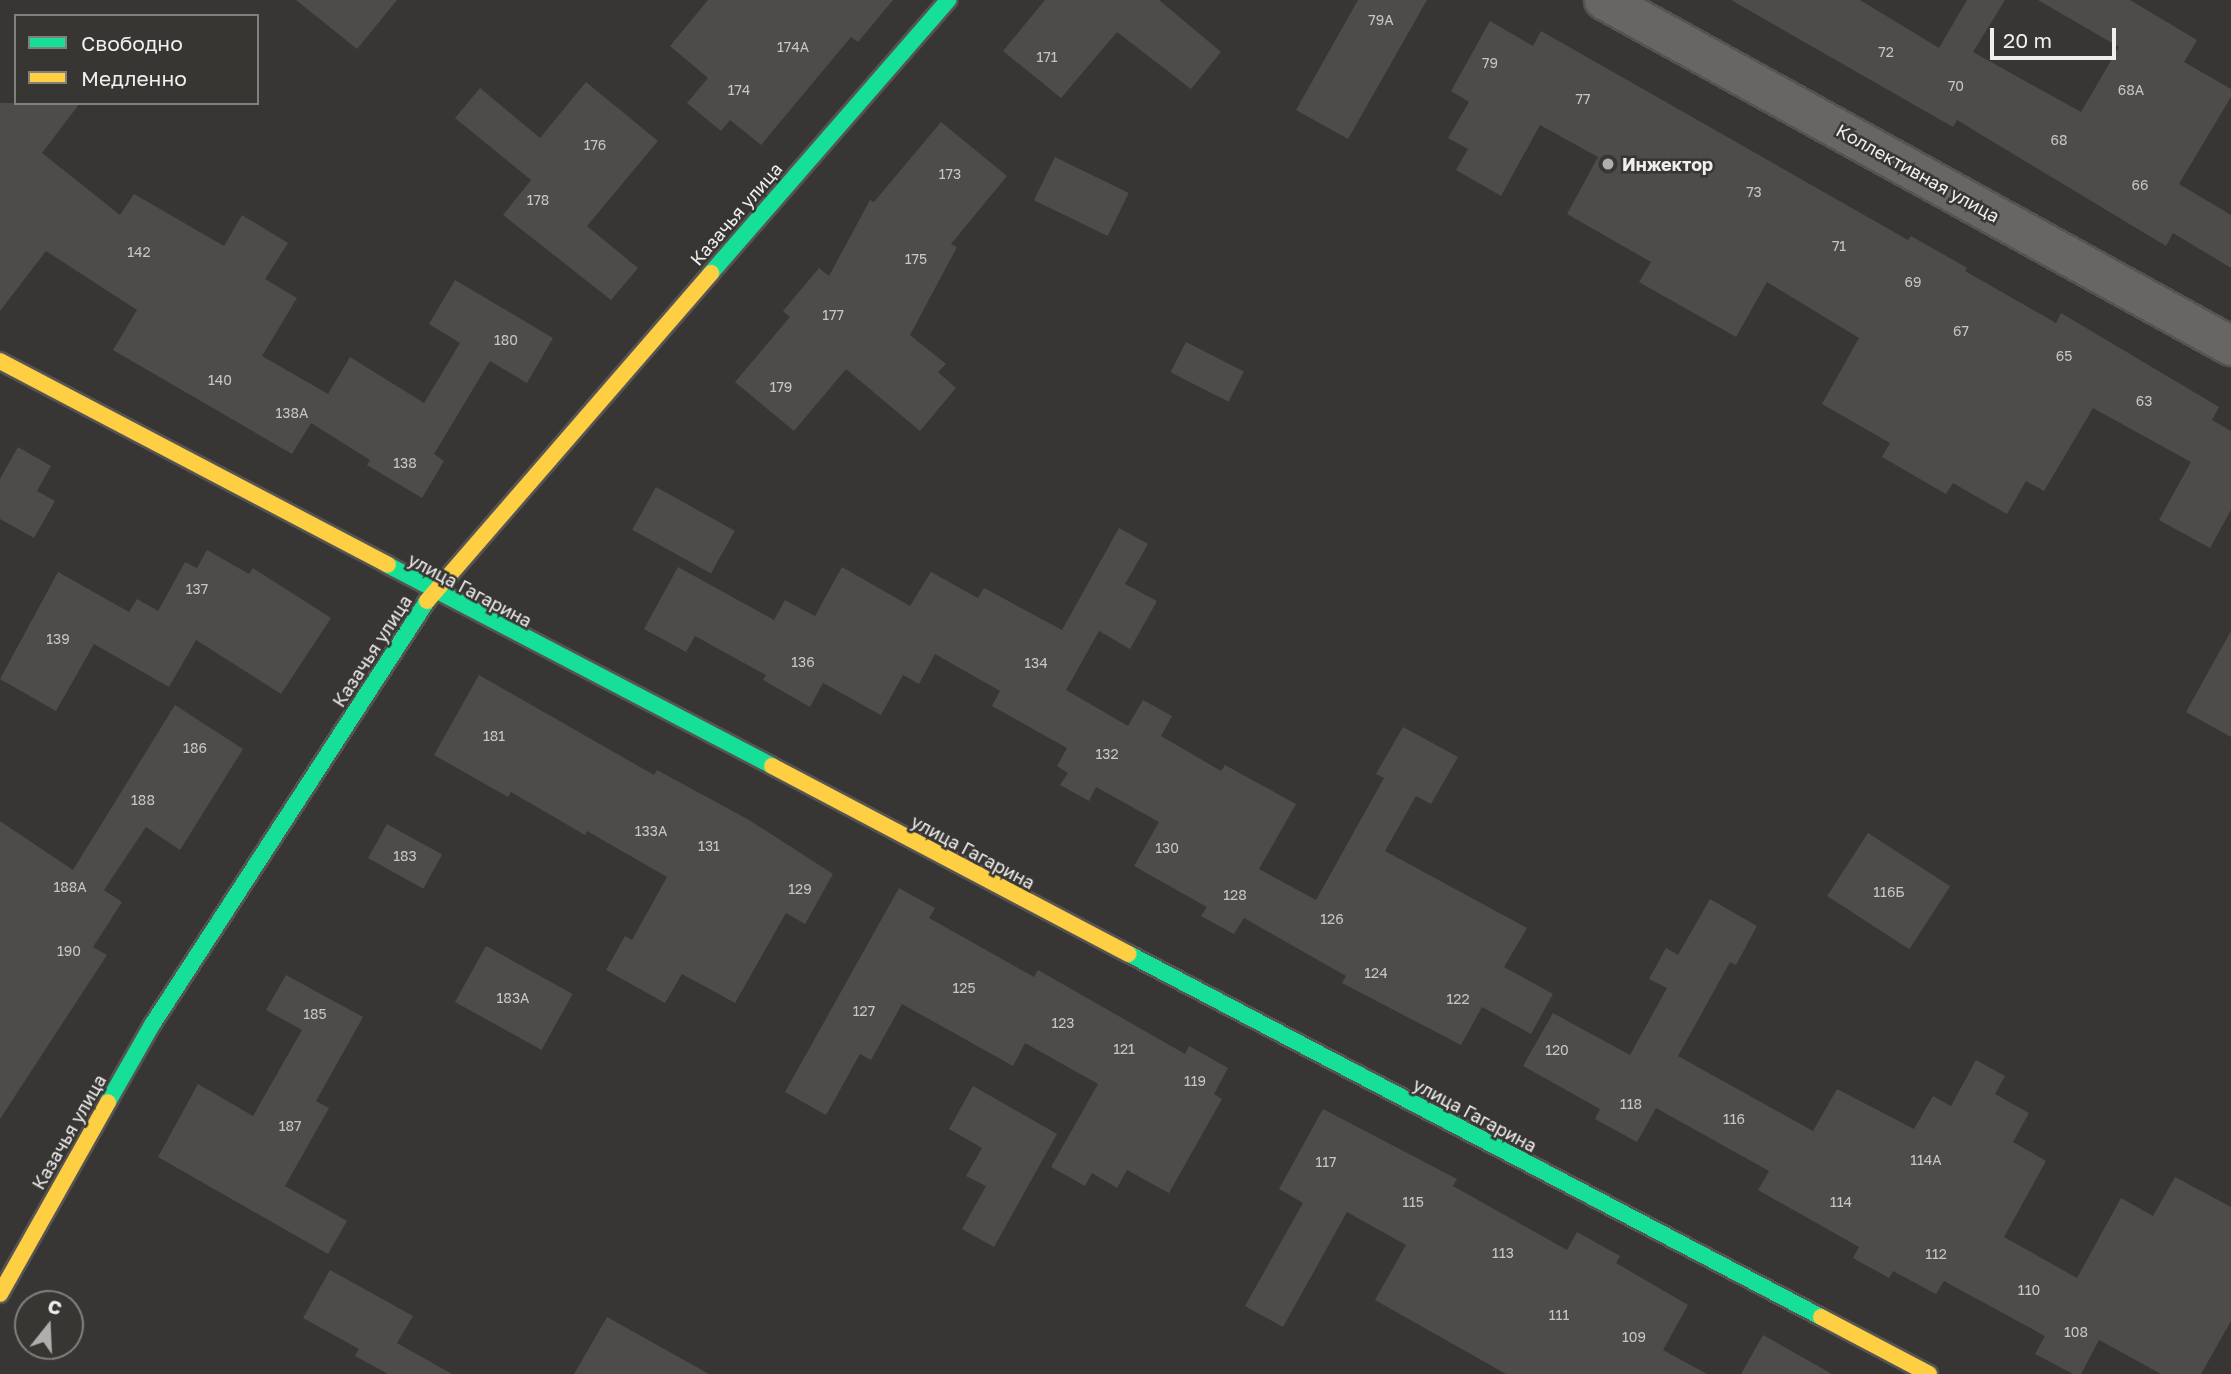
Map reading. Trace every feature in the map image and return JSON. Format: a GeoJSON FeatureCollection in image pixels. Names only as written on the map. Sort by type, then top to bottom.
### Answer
{"type":"FeatureCollection","features":[{"type":"Feature","properties":{"kind":"street","name":"Казачья улица"},"geometry":{"type":"LineString","coordinates":[[0,1294],[152,1025],[433,592],[948,0]]}},
{"type":"Feature","properties":{"kind":"street","name":"Коллективная улица"},"geometry":{"type":"LineString","coordinates":[[1604,0],[2231,346]]}},
{"type":"Feature","properties":{"kind":"street","name":"улица Гагарина"},"geometry":{"type":"LineString","coordinates":[[0,361],[433,592],[1929,1374]]}},
{"type":"Feature","properties":{"kind":"building"},"geometry":{"type":"Polygon","coordinates":[[[296,0],[397,0],[357,49],[296,0]]]}},
{"type":"Feature","properties":{"kind":"building"},"geometry":{"type":"Polygon","coordinates":[[[708,0],[893,0],[858,42],[851,37],[761,145],[730,120],[721,131],[687,103],[708,78],[670,46],[708,0]]]}},
{"type":"Feature","properties":{"kind":"building"},"geometry":{"type":"Polygon","coordinates":[[[1045,0],[1159,0],[1221,52],[1191,89],[1117,32],[1061,98],[1003,51],[1045,0]]]}},
{"type":"Feature","properties":{"kind":"building"},"geometry":{"type":"Polygon","coordinates":[[[1358,0],[1427,0],[1348,139],[1296,110],[1358,0]]]}},
{"type":"Feature","properties":{"kind":"building"},"geometry":{"type":"Polygon","coordinates":[[[1731,0],[1860,0],[1939,48],[1967,0],[2005,0],[1973,52],[2081,112],[2119,47],[2038,0],[2130,0],[2197,40],[2184,62],[2231,89],[2231,97],[2179,184],[2231,215],[2231,268],[2173,233],[2166,246],[1957,120],[1953,127],[1731,0]]]}},
{"type":"Feature","properties":{"kind":"building"},"geometry":{"type":"Polygon","coordinates":[[[1490,21],[1533,46],[1541,31],[1908,240],[1911,236],[1967,268],[1965,271],[2056,323],[2061,313],[2219,407],[2212,420],[2231,431],[2231,510],[2210,548],[2159,520],[2191,462],[2093,408],[2044,491],[2026,481],[2007,514],[1953,483],[1946,494],[1882,457],[1890,443],[1822,404],[1859,338],[1767,282],[1736,337],[1639,282],[1651,262],[1567,214],[1598,157],[1540,125],[1501,196],[1456,170],[1468,149],[1448,138],[1469,102],[1451,91],[1490,21]]]}},
{"type":"Feature","properties":{"kind":"building"},"geometry":{"type":"Polygon","coordinates":[[[586,82],[658,141],[587,226],[638,268],[611,300],[503,215],[531,180],[455,118],[480,88],[540,138],[586,82]]]}},
{"type":"Feature","properties":{"kind":"building"},"geometry":{"type":"Polygon","coordinates":[[[0,103],[78,105],[42,153],[120,215],[134,194],[224,246],[242,215],[288,243],[265,279],[297,298],[262,356],[328,394],[350,357],[424,403],[460,343],[429,324],[455,280],[553,338],[527,383],[490,361],[434,454],[444,461],[422,498],[367,465],[370,460],[311,423],[292,454],[113,350],[137,310],[46,251],[0,311],[0,103]]]}},
{"type":"Feature","properties":{"kind":"building"},"geometry":{"type":"Polygon","coordinates":[[[941,122],[1007,176],[951,244],[957,247],[910,335],[946,364],[938,372],[956,388],[920,431],[846,369],[794,431],[735,382],[790,317],[783,311],[819,268],[829,276],[870,200],[874,202],[941,122]]]}},
{"type":"Feature","properties":{"kind":"building"},"geometry":{"type":"Polygon","coordinates":[[[1055,157],[1129,193],[1108,236],[1034,200],[1055,157]]]}},
{"type":"Feature","properties":{"kind":"building"},"geometry":{"type":"Polygon","coordinates":[[[1186,342],[1244,372],[1228,402],[1171,372],[1186,342]]]}},
{"type":"Feature","properties":{"kind":"building"},"geometry":{"type":"Polygon","coordinates":[[[18,447],[51,466],[37,491],[55,501],[34,538],[0,519],[0,479],[18,447]]]}},
{"type":"Feature","properties":{"kind":"building"},"geometry":{"type":"Polygon","coordinates":[[[656,487],[735,531],[711,573],[632,530],[656,487]]]}},
{"type":"Feature","properties":{"kind":"building"},"geometry":{"type":"Polygon","coordinates":[[[1119,528],[1148,544],[1125,584],[1157,601],[1130,649],[1099,631],[1066,690],[1128,726],[1143,700],[1172,716],[1161,736],[1221,771],[1225,765],[1296,804],[1259,869],[1316,900],[1384,778],[1376,774],[1403,727],[1458,757],[1431,804],[1416,796],[1385,851],[1527,928],[1504,967],[1553,994],[1531,1034],[1482,1007],[1461,1045],[1342,983],[1346,976],[1244,918],[1234,934],[1201,916],[1207,907],[1134,866],[1159,822],[1096,787],[1089,801],[1060,785],[1068,773],[1057,766],[1067,748],[992,706],[1000,691],[935,654],[919,684],[903,675],[881,715],[823,683],[810,707],[763,680],[766,675],[695,636],[686,652],[644,629],[678,567],[774,620],[785,600],[815,616],[842,567],[910,606],[931,572],[978,598],[984,588],[1062,630],[1119,528]]]}},
{"type":"Feature","properties":{"kind":"building"},"geometry":{"type":"Polygon","coordinates":[[[207,550],[249,574],[253,568],[331,618],[281,694],[196,640],[169,687],[94,644],[56,711],[0,679],[58,572],[129,612],[137,599],[158,611],[185,562],[197,568],[207,550]]]}},
{"type":"Feature","properties":{"kind":"building"},"geometry":{"type":"Polygon","coordinates":[[[2231,631],[2231,737],[2186,712],[2231,631]]]}},
{"type":"Feature","properties":{"kind":"building"},"geometry":{"type":"Polygon","coordinates":[[[479,675],[654,775],[657,770],[749,820],[833,874],[805,924],[786,913],[735,1003],[682,974],[665,1003],[606,970],[625,936],[632,940],[667,877],[587,831],[585,835],[511,792],[508,797],[434,755],[479,675]]]}},
{"type":"Feature","properties":{"kind":"building"},"geometry":{"type":"Polygon","coordinates":[[[175,705],[243,749],[180,850],[146,827],[104,890],[122,902],[93,947],[107,955],[0,1119],[0,821],[73,870],[175,705]]]}},
{"type":"Feature","properties":{"kind":"building"},"geometry":{"type":"Polygon","coordinates":[[[387,824],[442,855],[423,889],[368,858],[387,824]]]}},
{"type":"Feature","properties":{"kind":"building"},"geometry":{"type":"Polygon","coordinates":[[[1868,833],[1950,886],[1909,949],[1827,896],[1868,833]]]}},
{"type":"Feature","properties":{"kind":"building"},"geometry":{"type":"Polygon","coordinates":[[[899,888],[935,908],[929,918],[1034,977],[1038,970],[1185,1054],[1189,1046],[1228,1068],[1214,1094],[1222,1099],[1169,1193],[1127,1170],[1117,1188],[1092,1173],[1085,1186],[1051,1167],[1098,1084],[1025,1043],[1013,1066],[902,1004],[871,1060],[860,1054],[826,1115],[785,1092],[899,888]]]}},
{"type":"Feature","properties":{"kind":"building"},"geometry":{"type":"Polygon","coordinates":[[[1710,899],[1757,926],[1736,965],[1730,962],[1678,1056],[1813,1131],[1837,1089],[1914,1129],[1933,1096],[1951,1106],[1976,1060],[2005,1076],[1995,1094],[2029,1113],[2013,1142],[2046,1161],[2004,1237],[2077,1278],[2121,1198],[2153,1216],[2175,1177],[2231,1207],[2231,1321],[2201,1374],[2161,1374],[2099,1340],[2081,1374],[2073,1374],[2035,1354],[2045,1336],[1944,1281],[1936,1294],[1893,1271],[1889,1278],[1853,1258],[1859,1247],[1758,1190],[1769,1171],[1656,1108],[1637,1142],[1595,1119],[1600,1109],[1523,1066],[1553,1013],[1630,1055],[1667,988],[1649,979],[1666,948],[1678,955],[1710,899]]]}},
{"type":"Feature","properties":{"kind":"building"},"geometry":{"type":"Polygon","coordinates":[[[486,946],[573,994],[542,1050],[455,1002],[486,946]]]}},
{"type":"Feature","properties":{"kind":"building"},"geometry":{"type":"Polygon","coordinates":[[[286,975],[363,1017],[316,1101],[329,1108],[285,1186],[347,1221],[328,1254],[158,1157],[198,1084],[253,1116],[302,1030],[266,1010],[286,975]]]}},
{"type":"Feature","properties":{"kind":"building"},"geometry":{"type":"Polygon","coordinates":[[[973,1086],[1057,1134],[994,1247],[962,1229],[986,1186],[966,1176],[982,1148],[949,1129],[973,1086]]]}},
{"type":"Feature","properties":{"kind":"building"},"geometry":{"type":"Polygon","coordinates":[[[1323,1109],[1457,1179],[1453,1186],[1567,1250],[1577,1232],[1620,1256],[1616,1263],[1688,1305],[1663,1350],[1707,1374],[1506,1374],[1375,1300],[1406,1245],[1347,1212],[1283,1327],[1245,1306],[1303,1203],[1279,1189],[1323,1109]]]}},
{"type":"Feature","properties":{"kind":"building"},"geometry":{"type":"Polygon","coordinates":[[[330,1270],[413,1316],[397,1343],[452,1374],[388,1374],[355,1356],[359,1349],[303,1318],[330,1270]]]}},
{"type":"Feature","properties":{"kind":"building"},"geometry":{"type":"Polygon","coordinates":[[[607,1317],[709,1374],[574,1374],[607,1317]]]}},
{"type":"Feature","properties":{"kind":"building"},"geometry":{"type":"Polygon","coordinates":[[[1763,1335],[1832,1374],[1741,1374],[1763,1335]]]}},
{"type":"Feature","properties":{"kind":"traffic: fast"},"geometry":{"type":"LineString","coordinates":[[711,273],[948,0]]}},
{"type":"Feature","properties":{"kind":"traffic: fast"},"geometry":{"type":"LineString","coordinates":[[388,565],[772,766]]}},
{"type":"Feature","properties":{"kind":"traffic: fast"},"geometry":{"type":"LineString","coordinates":[[108,1102],[152,1025],[427,601]]}},
{"type":"Feature","properties":{"kind":"traffic: fast"},"geometry":{"type":"LineString","coordinates":[[1129,954],[1821,1317]]}},
{"type":"Feature","properties":{"kind":"traffic: slow"},"geometry":{"type":"LineString","coordinates":[[427,601],[711,273]]}},
{"type":"Feature","properties":{"kind":"traffic: slow"},"geometry":{"type":"LineString","coordinates":[[0,361],[388,565]]}},
{"type":"Feature","properties":{"kind":"traffic: slow"},"geometry":{"type":"LineString","coordinates":[[772,766],[1129,954]]}},
{"type":"Feature","properties":{"kind":"traffic: slow"},"geometry":{"type":"LineString","coordinates":[[0,1294],[108,1102]]}},
{"type":"Feature","properties":{"kind":"traffic: slow"},"geometry":{"type":"LineString","coordinates":[[1821,1317],[1929,1374]]}},
{"type":"Feature","properties":{"kind":"place","name":"Инжектор"},"geometry":{"type":"Point","coordinates":[1608,164]}}]}
